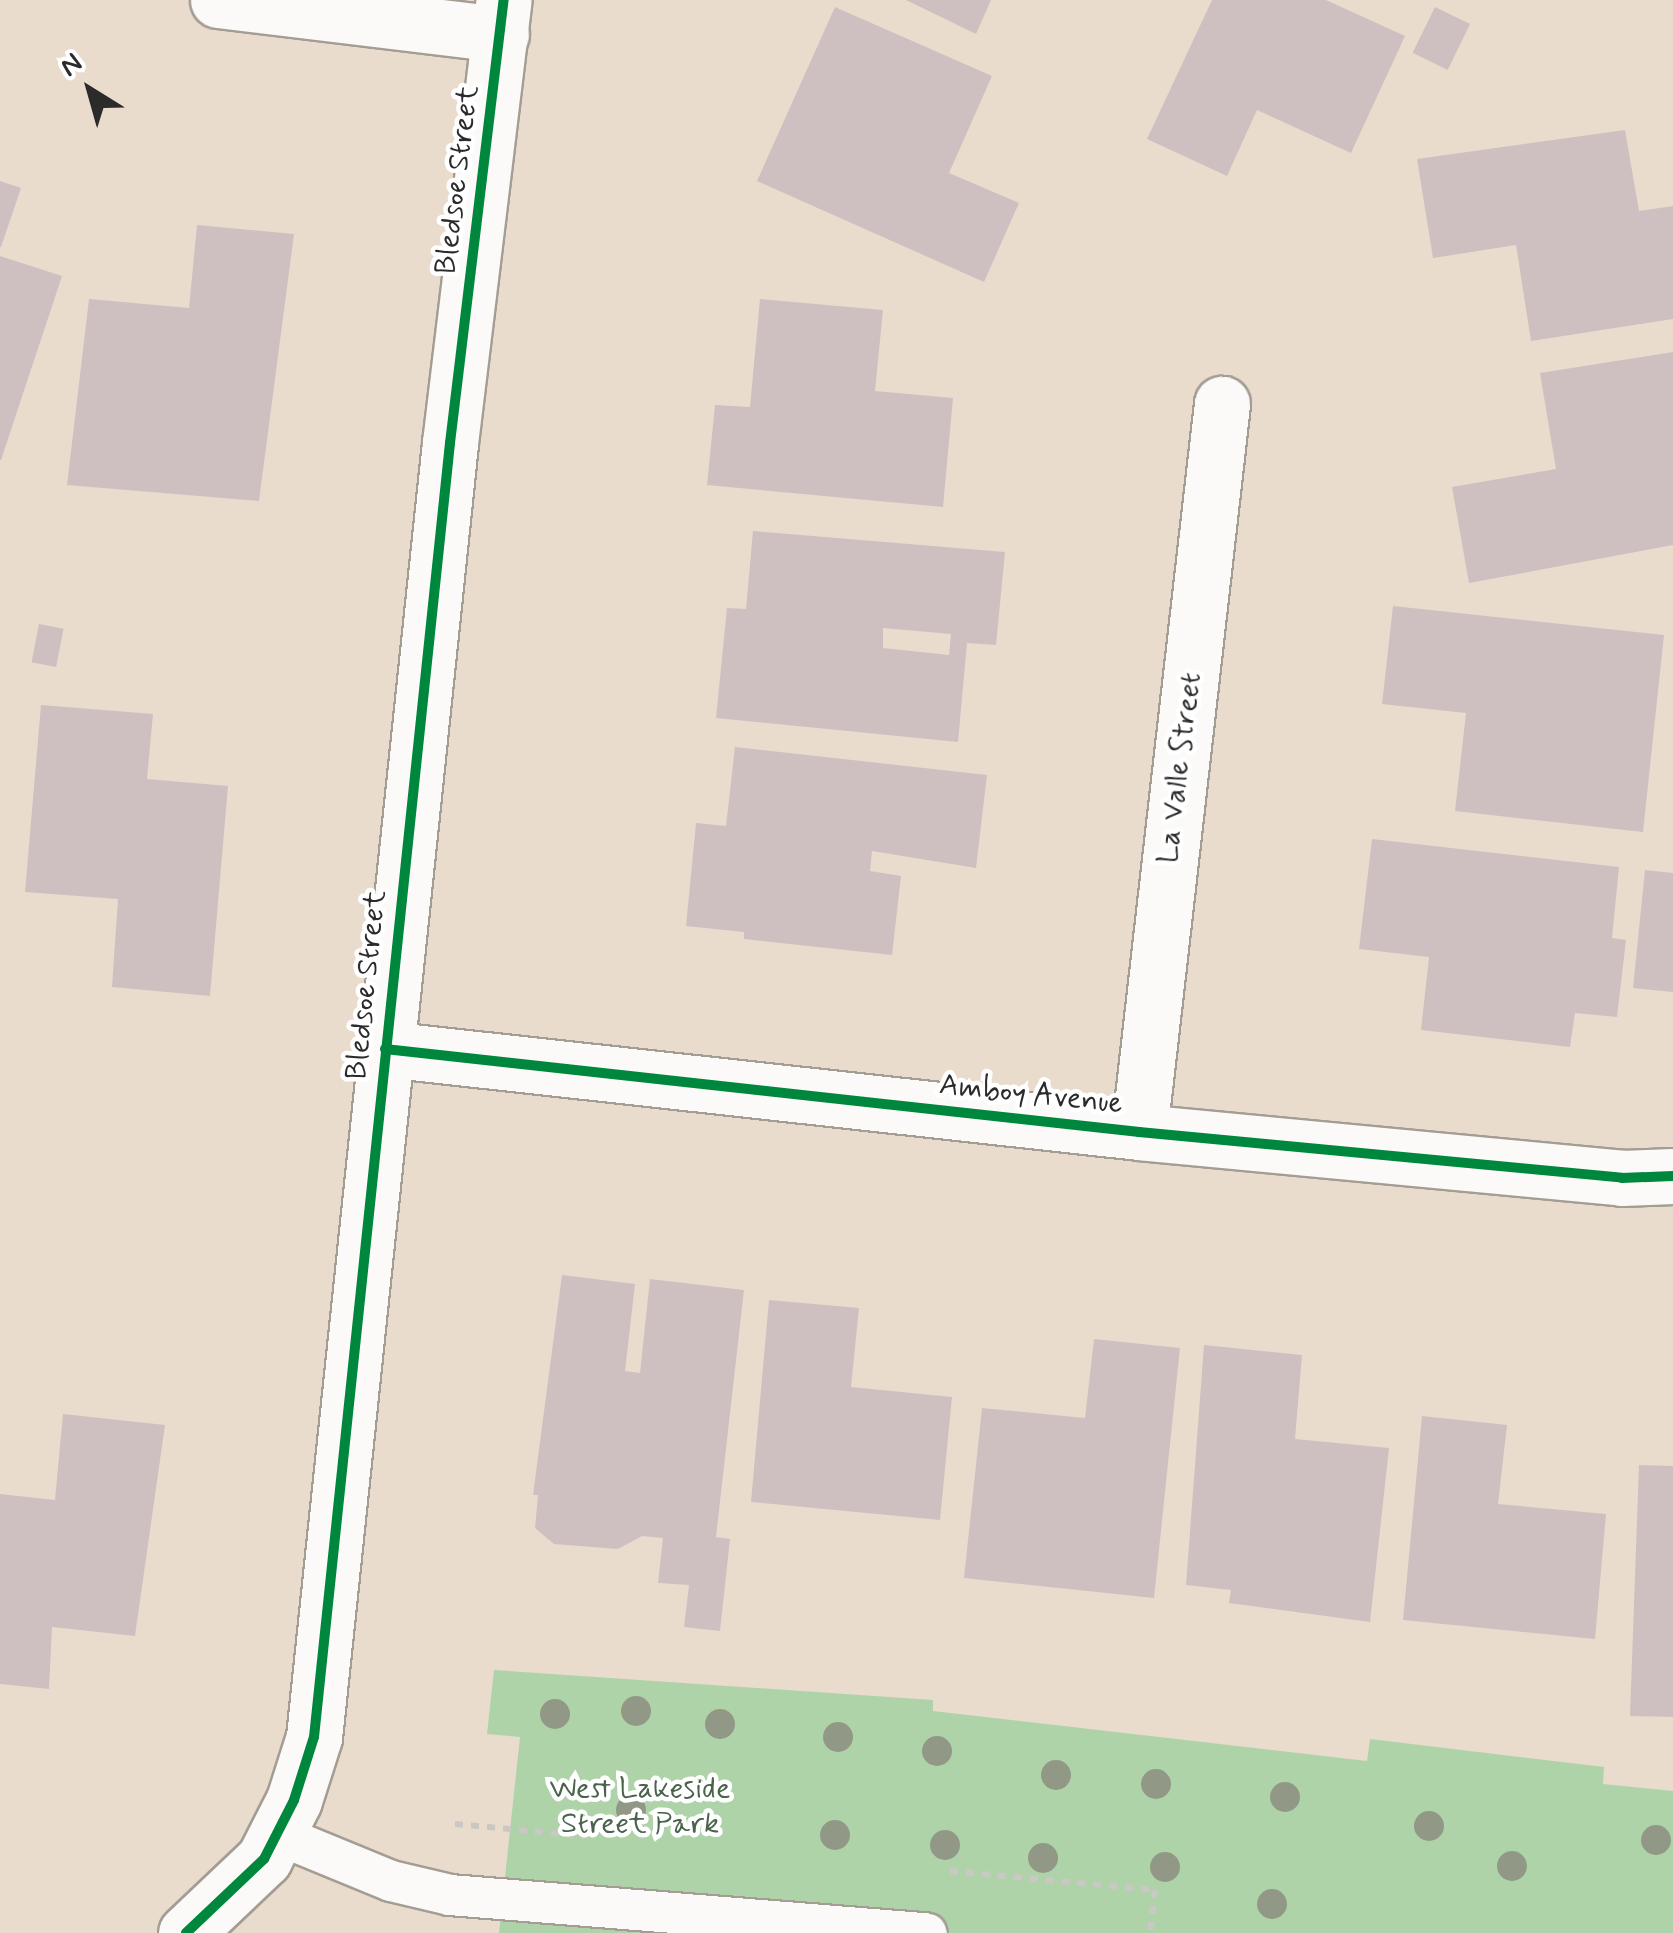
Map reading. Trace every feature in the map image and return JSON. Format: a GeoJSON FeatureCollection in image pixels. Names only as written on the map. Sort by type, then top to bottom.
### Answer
{"type":"FeatureCollection","features":[{"type":"Feature","properties":{"kind":"street"},"geometry":{"type":"LineString","coordinates":[[218,0],[503,17]]}},
{"type":"Feature","properties":{"kind":"street","name":"Bledsoe Street"},"geometry":{"type":"LineString","coordinates":[[186,1933],[247,1880],[279,1835],[314,1737],[385,1049],[503,17]]}},
{"type":"Feature","properties":{"kind":"street","name":"La Valle Street"},"geometry":{"type":"LineString","coordinates":[[1138,1132],[1222,404]]}},
{"type":"Feature","properties":{"kind":"street","name":"Amboy Avenue"},"geometry":{"type":"LineString","coordinates":[[385,1049],[1138,1132],[1622,1178],[1673,1176]]}},
{"type":"Feature","properties":{"kind":"lane"},"geometry":{"type":"LineString","coordinates":[[279,1835],[391,1881],[450,1895],[926,1933]]}},
{"type":"Feature","properties":{"kind":"green space","name":"West Lakeside Street Park"},"geometry":{"type":"Polygon","coordinates":[[[494,1670],[933,1700],[933,1711],[1367,1761],[1370,1739],[1604,1767],[1603,1784],[1673,1791],[1673,1933],[499,1933],[520,1737],[487,1734],[494,1670]]]}},
{"type":"Feature","properties":{"kind":"building"},"geometry":{"type":"Polygon","coordinates":[[[906,0],[991,0],[976,34],[906,0]]]}},
{"type":"Feature","properties":{"kind":"building"},"geometry":{"type":"Polygon","coordinates":[[[1212,0],[1326,0],[1405,36],[1351,153],[1257,110],[1227,176],[1147,139],[1212,0]]]}},
{"type":"Feature","properties":{"kind":"building"},"geometry":{"type":"Polygon","coordinates":[[[835,7],[992,76],[949,173],[1019,203],[984,282],[757,181],[835,7]]]}},
{"type":"Feature","properties":{"kind":"building"},"geometry":{"type":"Polygon","coordinates":[[[1435,7],[1470,24],[1448,70],[1413,53],[1435,7]]]}},
{"type":"Feature","properties":{"kind":"building"},"geometry":{"type":"Polygon","coordinates":[[[1625,130],[1639,211],[1673,206],[1673,319],[1531,341],[1516,245],[1433,258],[1417,159],[1625,130]]]}},
{"type":"Feature","properties":{"kind":"building"},"geometry":{"type":"Polygon","coordinates":[[[0,181],[21,188],[1,247],[0,247],[0,181]]]}},
{"type":"Feature","properties":{"kind":"building"},"geometry":{"type":"Polygon","coordinates":[[[197,225],[294,234],[259,501],[67,485],[89,299],[189,308],[197,225]]]}},
{"type":"Feature","properties":{"kind":"building"},"geometry":{"type":"Polygon","coordinates":[[[0,256],[62,276],[1,460],[0,460],[0,256]]]}},
{"type":"Feature","properties":{"kind":"building"},"geometry":{"type":"Polygon","coordinates":[[[760,299],[883,310],[875,391],[953,398],[943,507],[707,485],[715,405],[750,407],[760,299]]]}},
{"type":"Feature","properties":{"kind":"building"},"geometry":{"type":"Polygon","coordinates":[[[1673,352],[1673,545],[1469,583],[1452,487],[1556,469],[1540,373],[1673,352]]]}},
{"type":"Feature","properties":{"kind":"building"},"geometry":{"type":"Polygon","coordinates":[[[753,531],[1005,552],[996,645],[967,643],[958,742],[716,718],[727,608],[746,609],[753,531]],[[883,628],[883,648],[949,655],[951,634],[883,628]]]}},
{"type":"Feature","properties":{"kind":"building"},"geometry":{"type":"Polygon","coordinates":[[[1393,606],[1664,635],[1643,832],[1455,811],[1466,713],[1382,704],[1393,606]]]}},
{"type":"Feature","properties":{"kind":"building"},"geometry":{"type":"Polygon","coordinates":[[[39,624],[64,629],[56,667],[32,662],[39,624]]]}},
{"type":"Feature","properties":{"kind":"building"},"geometry":{"type":"Polygon","coordinates":[[[41,705],[153,714],[147,779],[228,786],[210,996],[112,987],[118,899],[25,892],[41,705]]]}},
{"type":"Feature","properties":{"kind":"building"},"geometry":{"type":"Polygon","coordinates":[[[735,747],[987,775],[976,868],[872,851],[870,871],[901,876],[892,955],[744,939],[744,932],[686,926],[696,823],[726,826],[735,747]]]}},
{"type":"Feature","properties":{"kind":"building"},"geometry":{"type":"Polygon","coordinates":[[[1372,839],[1619,867],[1612,938],[1626,940],[1617,1017],[1575,1013],[1570,1047],[1421,1030],[1429,957],[1359,949],[1372,839]]]}},
{"type":"Feature","properties":{"kind":"building"},"geometry":{"type":"Polygon","coordinates":[[[1645,870],[1673,873],[1673,992],[1633,988],[1645,870]]]}},
{"type":"Feature","properties":{"kind":"building"},"geometry":{"type":"Polygon","coordinates":[[[562,1275],[635,1284],[625,1371],[640,1373],[650,1279],[744,1290],[716,1537],[730,1539],[720,1631],[684,1627],[689,1585],[658,1583],[663,1538],[642,1536],[618,1549],[554,1544],[535,1528],[538,1495],[533,1495],[562,1275]]]}},
{"type":"Feature","properties":{"kind":"building"},"geometry":{"type":"Polygon","coordinates":[[[769,1300],[859,1308],[851,1387],[952,1397],[940,1520],[751,1502],[769,1300]]]}},
{"type":"Feature","properties":{"kind":"building"},"geometry":{"type":"Polygon","coordinates":[[[1094,1339],[1180,1348],[1154,1598],[964,1578],[982,1408],[1085,1418],[1094,1339]]]}},
{"type":"Feature","properties":{"kind":"building"},"geometry":{"type":"Polygon","coordinates":[[[1204,1345],[1302,1355],[1295,1439],[1389,1448],[1370,1622],[1229,1603],[1231,1590],[1186,1585],[1204,1345]]]}},
{"type":"Feature","properties":{"kind":"building"},"geometry":{"type":"Polygon","coordinates":[[[63,1414],[165,1425],[135,1636],[52,1627],[49,1689],[0,1684],[0,1494],[55,1500],[63,1414]]]}},
{"type":"Feature","properties":{"kind":"building"},"geometry":{"type":"Polygon","coordinates":[[[1422,1416],[1507,1425],[1498,1504],[1606,1514],[1595,1639],[1403,1620],[1422,1416]]]}},
{"type":"Feature","properties":{"kind":"building"},"geometry":{"type":"Polygon","coordinates":[[[1639,1465],[1673,1466],[1673,1717],[1630,1716],[1639,1465]]]}},
{"type":"Feature","properties":{"kind":"cycle path"},"geometry":{"type":"LineString","coordinates":[[186,1933],[264,1859],[294,1800],[314,1737],[450,443],[504,0]]}},
{"type":"Feature","properties":{"kind":"cycle path"},"geometry":{"type":"LineString","coordinates":[[385,1049],[1139,1132],[1622,1178],[1673,1176]]}}]}
